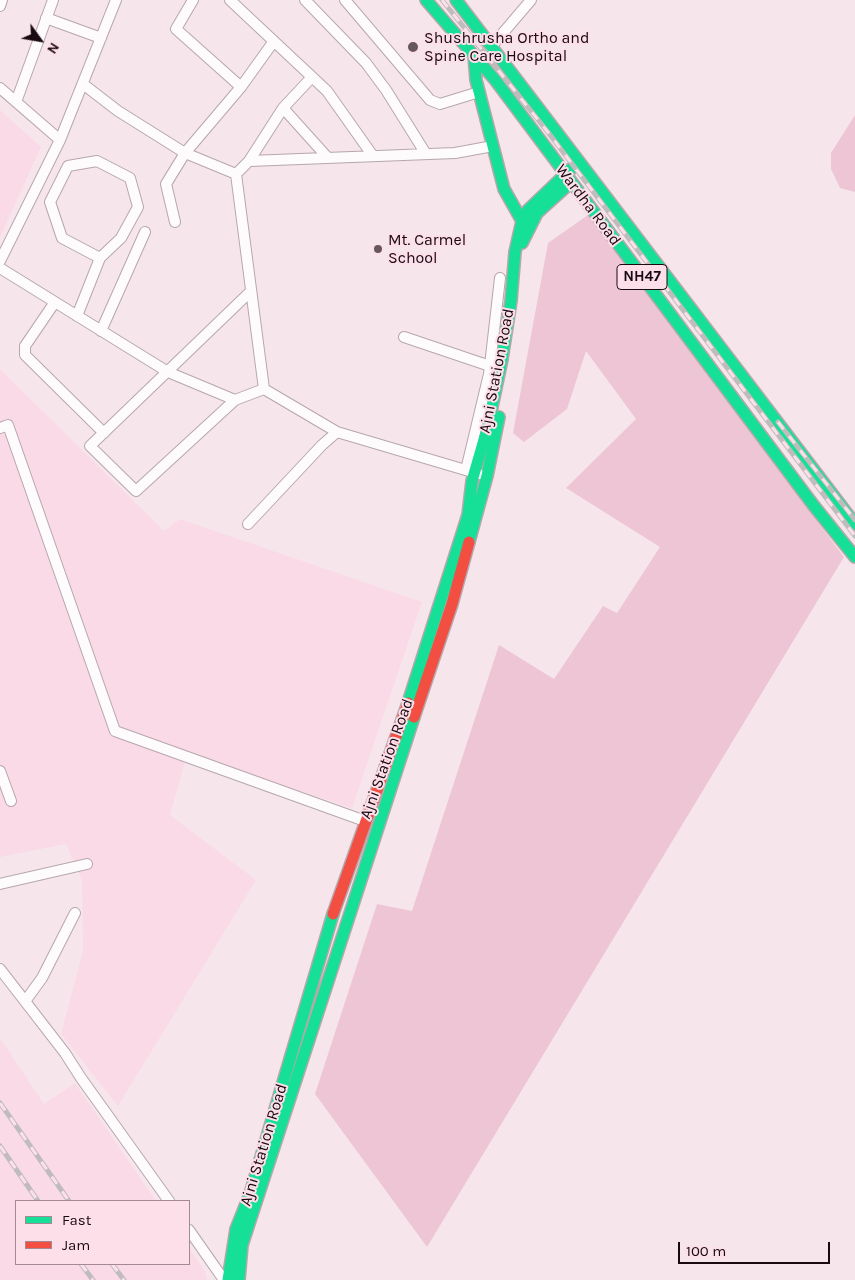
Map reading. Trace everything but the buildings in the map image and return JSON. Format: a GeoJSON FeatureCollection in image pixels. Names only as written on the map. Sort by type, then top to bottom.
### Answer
{"type":"FeatureCollection","features":[{"type":"Feature","properties":{"kind":"main road","name":"Wardha Road"},"geometry":{"type":"LineString","coordinates":[[426,0],[474,55],[814,506],[855,557]]}},
{"type":"Feature","properties":{"kind":"main road","name":"Wardha Road"},"geometry":{"type":"LineString","coordinates":[[456,0],[466,5],[491,47],[855,524]]}},
{"type":"Feature","properties":{"kind":"main road"},"geometry":{"type":"LineString","coordinates":[[474,55],[479,92],[504,189],[521,232]]}},
{"type":"Feature","properties":{"kind":"main road"},"geometry":{"type":"LineString","coordinates":[[521,232],[528,210],[581,166]]}},
{"type":"Feature","properties":{"kind":"main road"},"geometry":{"type":"LineString","coordinates":[[521,232],[568,178]]}},
{"type":"Feature","properties":{"kind":"main road","name":"Ajni Station Road"},"geometry":{"type":"LineString","coordinates":[[226,1280],[236,1229],[345,923],[371,818],[468,516],[470,471],[488,426],[502,359],[521,232]]}},
{"type":"Feature","properties":{"kind":"main road","name":"Ajni Station Road"},"geometry":{"type":"LineString","coordinates":[[239,1280],[242,1245],[295,1061],[331,918],[452,604],[487,476],[508,371],[521,232]]}},
{"type":"Feature","properties":{"kind":"main road"},"geometry":{"type":"LineString","coordinates":[[331,918],[345,923]]}},
{"type":"Feature","properties":{"kind":"street"},"geometry":{"type":"LineString","coordinates":[[0,6],[2,0]]}},
{"type":"Feature","properties":{"kind":"street"},"geometry":{"type":"LineString","coordinates":[[16,102],[53,0]]}},
{"type":"Feature","properties":{"kind":"street"},"geometry":{"type":"LineString","coordinates":[[0,261],[60,140],[116,0]]}},
{"type":"Feature","properties":{"kind":"street"},"geometry":{"type":"LineString","coordinates":[[193,0],[176,28],[241,87]]}},
{"type":"Feature","properties":{"kind":"street"},"geometry":{"type":"LineString","coordinates":[[230,0],[327,91],[372,156]]}},
{"type":"Feature","properties":{"kind":"street"},"geometry":{"type":"LineString","coordinates":[[305,0],[366,63],[392,98],[426,154]]}},
{"type":"Feature","properties":{"kind":"street"},"geometry":{"type":"LineString","coordinates":[[345,0],[430,100],[440,104],[479,92]]}},
{"type":"Feature","properties":{"kind":"street"},"geometry":{"type":"LineString","coordinates":[[491,47],[531,0]]}},
{"type":"Feature","properties":{"kind":"street"},"geometry":{"type":"LineString","coordinates":[[46,18],[101,38]]}},
{"type":"Feature","properties":{"kind":"street"},"geometry":{"type":"LineString","coordinates":[[175,222],[166,184],[185,153],[241,87],[274,41]]}},
{"type":"Feature","properties":{"kind":"street"},"geometry":{"type":"LineString","coordinates":[[236,174],[250,161],[283,108],[312,77]]}},
{"type":"Feature","properties":{"kind":"street"},"geometry":{"type":"LineString","coordinates":[[83,84],[118,111],[185,153],[236,174]]}},
{"type":"Feature","properties":{"kind":"street"},"geometry":{"type":"LineString","coordinates":[[0,88],[60,140]]}},
{"type":"Feature","properties":{"kind":"street"},"geometry":{"type":"LineString","coordinates":[[283,108],[328,158]]}},
{"type":"Feature","properties":{"kind":"street"},"geometry":{"type":"LineString","coordinates":[[250,161],[455,154],[494,146]]}},
{"type":"Feature","properties":{"kind":"street"},"geometry":{"type":"LineString","coordinates":[[77,316],[100,258],[121,238],[138,207],[130,178],[97,161],[68,166],[50,202],[62,238],[100,258]]}},
{"type":"Feature","properties":{"kind":"street"},"geometry":{"type":"LineString","coordinates":[[45,171],[62,179]]}},
{"type":"Feature","properties":{"kind":"street"},"geometry":{"type":"LineString","coordinates":[[236,174],[264,390]]}},
{"type":"Feature","properties":{"kind":"street"},"geometry":{"type":"LineString","coordinates":[[101,331],[144,232]]}},
{"type":"Feature","properties":{"kind":"street"},"geometry":{"type":"LineString","coordinates":[[0,268],[168,372],[235,400]]}},
{"type":"Feature","properties":{"kind":"street"},"geometry":{"type":"LineString","coordinates":[[470,471],[490,366],[500,278]]}},
{"type":"Feature","properties":{"kind":"street"},"geometry":{"type":"LineString","coordinates":[[251,291],[90,446],[136,491],[235,400],[264,390],[337,432],[487,476]]}},
{"type":"Feature","properties":{"kind":"street"},"geometry":{"type":"LineString","coordinates":[[55,302],[25,346],[25,355],[104,432]]}},
{"type":"Feature","properties":{"kind":"street"},"geometry":{"type":"LineString","coordinates":[[404,337],[490,366]]}},
{"type":"Feature","properties":{"kind":"street"},"geometry":{"type":"LineString","coordinates":[[0,428],[8,425],[115,731],[371,818]]}},
{"type":"Feature","properties":{"kind":"street"},"geometry":{"type":"LineString","coordinates":[[248,524],[322,445],[337,432]]}},
{"type":"Feature","properties":{"kind":"street"},"geometry":{"type":"LineString","coordinates":[[0,771],[11,801]]}},
{"type":"Feature","properties":{"kind":"street"},"geometry":{"type":"LineString","coordinates":[[0,884],[86,864]]}},
{"type":"Feature","properties":{"kind":"street"},"geometry":{"type":"LineString","coordinates":[[26,1000],[42,978],[75,913]]}},
{"type":"Feature","properties":{"kind":"street"},"geometry":{"type":"LineString","coordinates":[[0,969],[26,1000],[168,1200]]}},
{"type":"Feature","properties":{"kind":"street"},"geometry":{"type":"LineString","coordinates":[[190,1231],[226,1280]]}},
{"type":"Feature","properties":{"kind":"shaded area"},"geometry":{"type":"Polygon","coordinates":[[[0,110],[41,147],[0,237],[0,110]]]}},
{"type":"Feature","properties":{"kind":"shaded area"},"geometry":{"type":"Polygon","coordinates":[[[855,115],[855,192],[840,188],[831,169],[831,153],[855,115]]]}},
{"type":"Feature","properties":{"kind":"shaded area"},"geometry":{"type":"Polygon","coordinates":[[[588,215],[844,557],[427,1247],[315,1094],[377,904],[412,911],[499,645],[554,679],[603,606],[617,613],[660,547],[566,488],[636,419],[586,351],[567,409],[524,442],[513,433],[548,243],[588,215]]]}},
{"type":"Feature","properties":{"kind":"shaded area"},"geometry":{"type":"Polygon","coordinates":[[[0,369],[164,531],[180,519],[422,602],[352,808],[187,754],[170,815],[256,880],[118,1106],[61,1034],[83,951],[82,880],[66,844],[0,857],[0,369]]]}},
{"type":"Feature","properties":{"kind":"shaded area"},"geometry":{"type":"Polygon","coordinates":[[[0,1038],[44,1104],[75,1083],[155,1200],[15,1200],[15,1265],[190,1265],[190,1250],[205,1272],[207,1280],[0,1280],[0,1038]]]}},
{"type":"Feature","properties":{"kind":"railway"},"geometry":{"type":"LineString","coordinates":[[442,0],[547,131],[855,536]]}},
{"type":"Feature","properties":{"kind":"railway"},"geometry":{"type":"LineString","coordinates":[[778,422],[855,520]]}},
{"type":"Feature","properties":{"kind":"railway"},"geometry":{"type":"LineString","coordinates":[[0,1103],[68,1200]]}},
{"type":"Feature","properties":{"kind":"railway"},"geometry":{"type":"LineString","coordinates":[[0,1146],[37,1200]]}},
{"type":"Feature","properties":{"kind":"railway"},"geometry":{"type":"LineString","coordinates":[[82,1265],[93,1280]]}},
{"type":"Feature","properties":{"kind":"railway"},"geometry":{"type":"LineString","coordinates":[[113,1265],[124,1280]]}},
{"type":"Feature","properties":{"kind":"traffic: fast"},"geometry":{"type":"LineString","coordinates":[[426,0],[496,81],[814,506],[855,557]]}},
{"type":"Feature","properties":{"kind":"traffic: fast"},"geometry":{"type":"LineString","coordinates":[[456,0],[855,524]]}},
{"type":"Feature","properties":{"kind":"traffic: fast"},"geometry":{"type":"LineString","coordinates":[[474,55],[476,80],[504,189],[522,221]]}},
{"type":"Feature","properties":{"kind":"traffic: fast"},"geometry":{"type":"LineString","coordinates":[[408,703],[468,515],[472,481],[488,426],[502,359],[511,301],[515,252],[522,221],[528,210],[572,168]]}},
{"type":"Feature","properties":{"kind":"traffic: fast"},"geometry":{"type":"LineString","coordinates":[[522,243],[537,213],[569,184]]}},
{"type":"Feature","properties":{"kind":"traffic: fast"},"geometry":{"type":"LineString","coordinates":[[469,542],[487,476],[499,417]]}},
{"type":"Feature","properties":{"kind":"traffic: fast"},"geometry":{"type":"LineString","coordinates":[[239,1280],[242,1245],[414,717]]}},
{"type":"Feature","properties":{"kind":"traffic: fast"},"geometry":{"type":"LineString","coordinates":[[228,1280],[236,1229],[250,1194],[333,914]]}},
{"type":"Feature","properties":{"kind":"traffic: jam"},"geometry":{"type":"LineString","coordinates":[[414,717],[452,604],[469,542]]}},
{"type":"Feature","properties":{"kind":"traffic: jam"},"geometry":{"type":"LineString","coordinates":[[333,914],[408,703]]}},
{"type":"Feature","properties":{"kind":"place","name":"Shushrusha Ortho and Spine Care Hospital"},"geometry":{"type":"Point","coordinates":[413,47]}},
{"type":"Feature","properties":{"kind":"place","name":"Mt. Carmel School"},"geometry":{"type":"Point","coordinates":[378,249]}}]}
